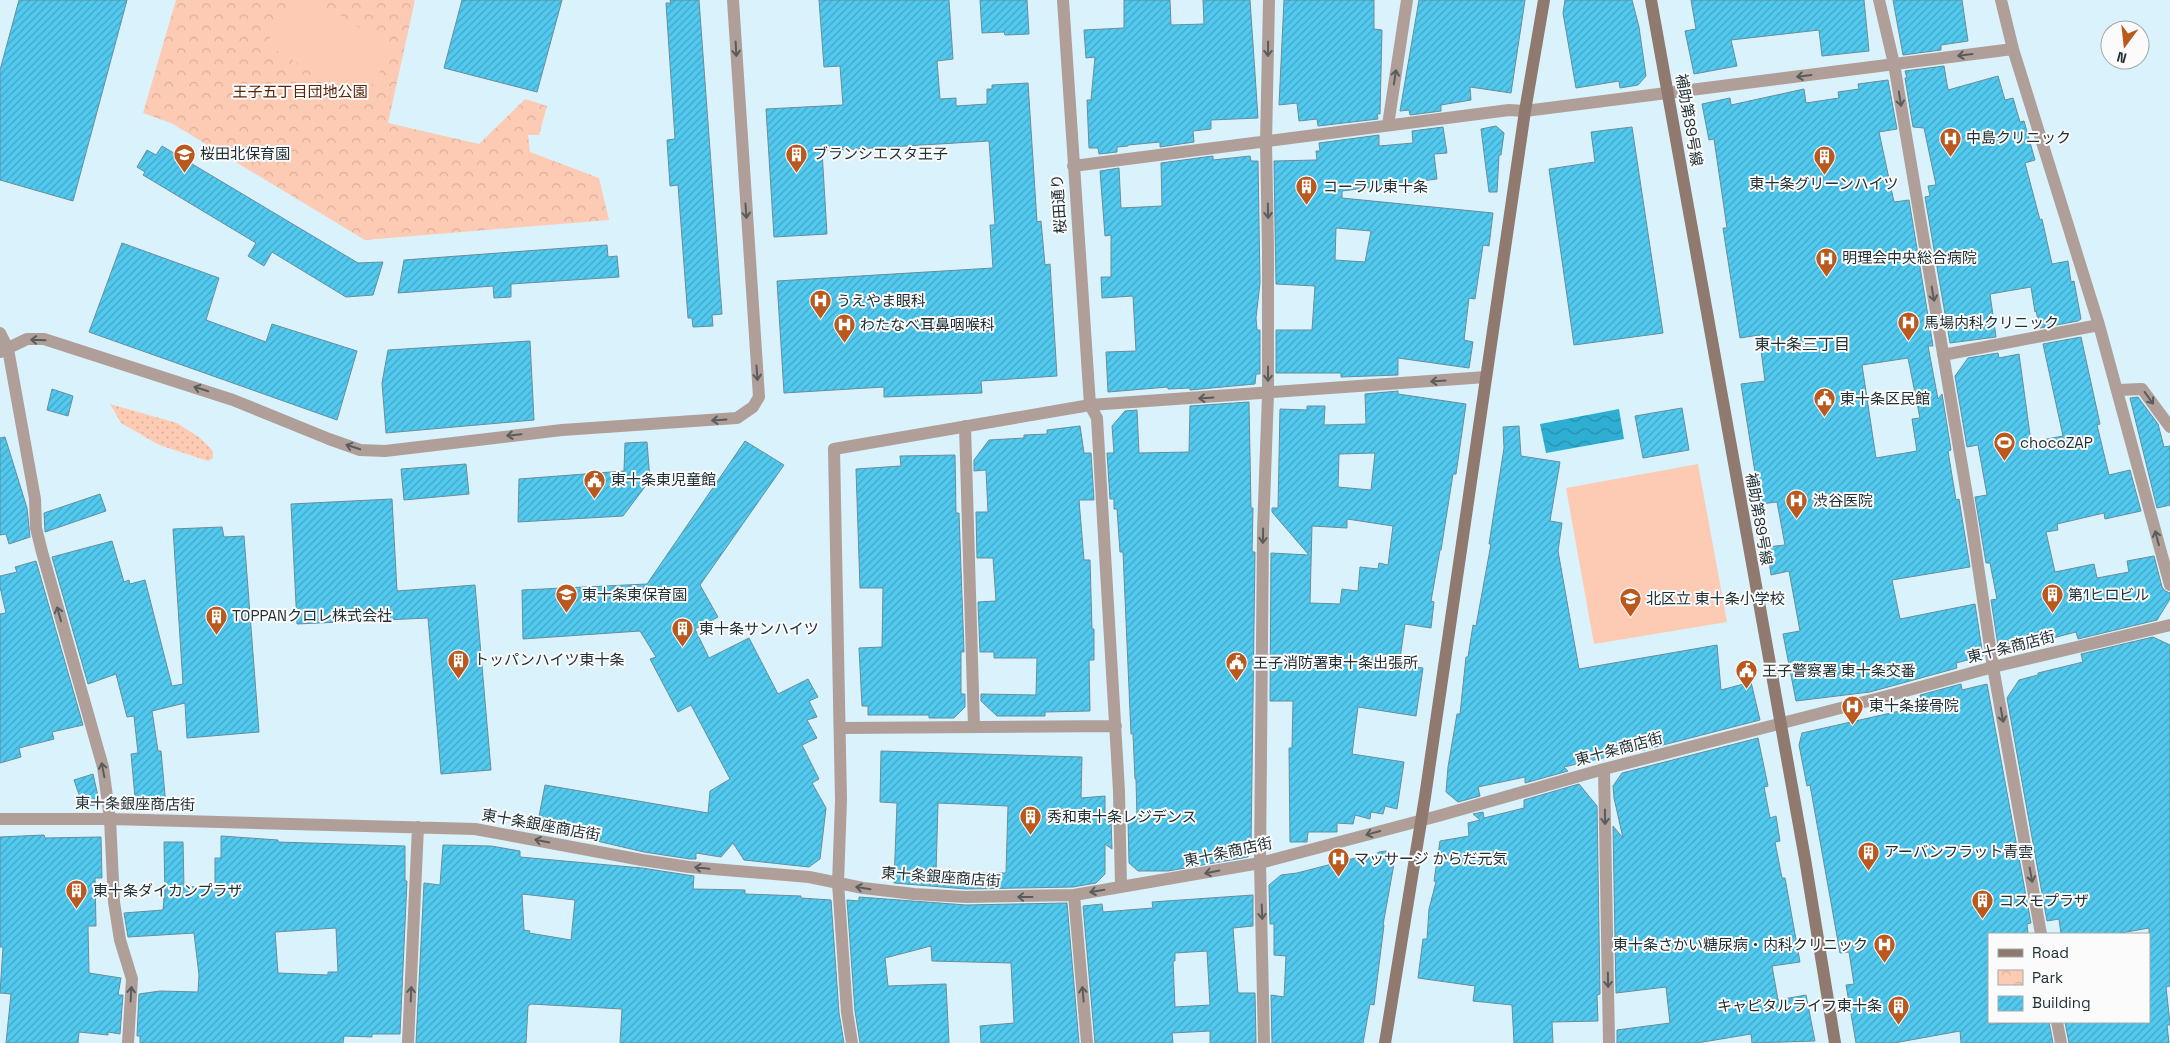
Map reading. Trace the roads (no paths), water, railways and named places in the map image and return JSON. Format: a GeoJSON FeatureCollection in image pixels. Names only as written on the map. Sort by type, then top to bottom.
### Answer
{"type":"FeatureCollection","features":[{"type":"Feature","properties":{"kind":"street"},"geometry":{"type":"LineString","coordinates":[[4,351],[27,339],[44,339],[233,400],[360,450],[385,451],[562,430],[737,418],[753,407],[759,398],[733,0]]}},
{"type":"Feature","properties":{"kind":"street","name":"桜田通り"},"geometry":{"type":"LineString","coordinates":[[1063,0],[1090,405],[1097,418],[1116,726],[1121,888]]}},
{"type":"Feature","properties":{"kind":"street"},"geometry":{"type":"LineString","coordinates":[[1264,1043],[1260,863],[1263,531],[1268,394],[1266,142],[1269,0]]}},
{"type":"Feature","properties":{"kind":"street"},"geometry":{"type":"LineString","coordinates":[[1388,126],[1407,0]]}},
{"type":"Feature","properties":{"kind":"street"},"geometry":{"type":"LineString","coordinates":[[1385,1043],[1525,111],[1544,0]]}},
{"type":"Feature","properties":{"kind":"street","name":"補助第89号線"},"geometry":{"type":"LineString","coordinates":[[1651,0],[1779,724],[1805,859],[1835,1043]]}},
{"type":"Feature","properties":{"kind":"street"},"geometry":{"type":"LineString","coordinates":[[1879,0],[1894,64],[1993,667],[2042,933]]}},
{"type":"Feature","properties":{"kind":"street"},"geometry":{"type":"LineString","coordinates":[[2001,0],[2013,49],[2118,390],[2170,585]]}},
{"type":"Feature","properties":{"kind":"street"},"geometry":{"type":"LineString","coordinates":[[1073,166],[1508,110],[1525,111],[2013,49]]}},
{"type":"Feature","properties":{"kind":"street"},"geometry":{"type":"LineString","coordinates":[[1943,355],[2099,325]]}},
{"type":"Feature","properties":{"kind":"street"},"geometry":{"type":"LineString","coordinates":[[0,333],[35,499],[36,528],[103,767],[110,818],[114,902],[120,940],[132,979],[128,1043]]}},
{"type":"Feature","properties":{"kind":"street"},"geometry":{"type":"LineString","coordinates":[[852,1043],[847,1012],[838,882],[841,800],[834,449],[1090,405],[1268,394],[1486,377]]}},
{"type":"Feature","properties":{"kind":"street"},"geometry":{"type":"LineString","coordinates":[[2118,390],[2142,388],[2170,427]]}},
{"type":"Feature","properties":{"kind":"street"},"geometry":{"type":"LineString","coordinates":[[965,426],[974,727]]}},
{"type":"Feature","properties":{"kind":"street","name":"東十条商店街"},"geometry":{"type":"LineString","coordinates":[[1074,895],[1260,863],[1604,769],[1993,667],[2170,625]]}},
{"type":"Feature","properties":{"kind":"street"},"geometry":{"type":"LineString","coordinates":[[840,728],[1116,726]]}},
{"type":"Feature","properties":{"kind":"street"},"geometry":{"type":"LineString","coordinates":[[1604,769],[1609,1043]]}},
{"type":"Feature","properties":{"kind":"street","name":"東十条銀座商店街"},"geometry":{"type":"LineString","coordinates":[[0,819],[110,818],[475,829],[661,863],[747,873],[809,877],[880,890],[966,898],[1074,895]]}},
{"type":"Feature","properties":{"kind":"street"},"geometry":{"type":"LineString","coordinates":[[408,1043],[418,827]]}},
{"type":"Feature","properties":{"kind":"street"},"geometry":{"type":"LineString","coordinates":[[1074,895],[1087,1043]]}},
{"type":"Feature","properties":{"kind":"street"},"geometry":{"type":"LineString","coordinates":[[2057,1023],[2061,1043]]}},
{"type":"Feature","properties":{"kind":"water"},"geometry":{"type":"Polygon","coordinates":[[[1619,409],[1624,439],[1546,453],[1540,424],[1619,409]]]}},
{"type":"Feature","properties":{"kind":"place","name":"中島クリニック"},"geometry":{"type":"Point","coordinates":[1950,157]}},
{"type":"Feature","properties":{"kind":"place","name":"桜田北保育園"},"geometry":{"type":"Point","coordinates":[184,173]}},
{"type":"Feature","properties":{"kind":"place","name":"ブランシエスタ王子"},"geometry":{"type":"Point","coordinates":[797,173]}},
{"type":"Feature","properties":{"kind":"place","name":"東十条グリーンハイツ"},"geometry":{"type":"Point","coordinates":[1824,175]}},
{"type":"Feature","properties":{"kind":"place","name":"コーラル東十条"},"geometry":{"type":"Point","coordinates":[1307,206]}},
{"type":"Feature","properties":{"kind":"place","name":"明理会中央総合病院"},"geometry":{"type":"Point","coordinates":[1826,277]}},
{"type":"Feature","properties":{"kind":"place","name":"うえやま眼科"},"geometry":{"type":"Point","coordinates":[820,320]}},
{"type":"Feature","properties":{"kind":"place","name":"馬場内科クリニック"},"geometry":{"type":"Point","coordinates":[1908,342]}},
{"type":"Feature","properties":{"kind":"place","name":"わたなべ耳鼻咽喉科"},"geometry":{"type":"Point","coordinates":[844,344]}},
{"type":"Feature","properties":{"kind":"place","name":"東十条区民館"},"geometry":{"type":"Point","coordinates":[1824,418]}},
{"type":"Feature","properties":{"kind":"place","name":"chocoZAP"},"geometry":{"type":"Point","coordinates":[2004,462]}},
{"type":"Feature","properties":{"kind":"place","name":"東十条東児童館"},"geometry":{"type":"Point","coordinates":[595,499]}},
{"type":"Feature","properties":{"kind":"place","name":"渋谷医院"},"geometry":{"type":"Point","coordinates":[1797,520]}},
{"type":"Feature","properties":{"kind":"place","name":"東十条東保育園"},"geometry":{"type":"Point","coordinates":[566,614]}},
{"type":"Feature","properties":{"kind":"place","name":"第1ヒロビル"},"geometry":{"type":"Point","coordinates":[2052,614]}},
{"type":"Feature","properties":{"kind":"place","name":"北区立 東十条小学校"},"geometry":{"type":"Point","coordinates":[1630,618]}},
{"type":"Feature","properties":{"kind":"place","name":"TOPPANクロレ株式会社"},"geometry":{"type":"Point","coordinates":[216,635]}},
{"type":"Feature","properties":{"kind":"place","name":"東十条サンハイツ"},"geometry":{"type":"Point","coordinates":[683,648]}},
{"type":"Feature","properties":{"kind":"place","name":"トッパンハイツ東十条"},"geometry":{"type":"Point","coordinates":[458,679]}},
{"type":"Feature","properties":{"kind":"place","name":"王子消防署東十条出張所"},"geometry":{"type":"Point","coordinates":[1237,682]}},
{"type":"Feature","properties":{"kind":"place","name":"王子警察署 東十条交番"},"geometry":{"type":"Point","coordinates":[1746,690]}},
{"type":"Feature","properties":{"kind":"place","name":"東十条接骨院"},"geometry":{"type":"Point","coordinates":[1853,725]}},
{"type":"Feature","properties":{"kind":"place","name":"秀和東十条レジデンス"},"geometry":{"type":"Point","coordinates":[1031,836]}},
{"type":"Feature","properties":{"kind":"place","name":"アーバンフラット青雲"},"geometry":{"type":"Point","coordinates":[1868,871]}},
{"type":"Feature","properties":{"kind":"place","name":"マッサージ からだ元気"},"geometry":{"type":"Point","coordinates":[1338,878]}},
{"type":"Feature","properties":{"kind":"place","name":"東十条ダイカンプラザ"},"geometry":{"type":"Point","coordinates":[77,910]}},
{"type":"Feature","properties":{"kind":"place","name":"コスモプラザ"},"geometry":{"type":"Point","coordinates":[1983,920]}},
{"type":"Feature","properties":{"kind":"place","name":"東十条さかい糖尿病・内科クリニック"},"geometry":{"type":"Point","coordinates":[1884,964]}},
{"type":"Feature","properties":{"kind":"place","name":"キャピタルライフ東十条"},"geometry":{"type":"Point","coordinates":[1898,1025]}},
{"type":"Feature","properties":{"kind":"district","name":"東十条三丁目"},"geometry":{"type":"Point","coordinates":[1802,344]}},
{"type":"Feature","properties":{"kind":"park label","name":"王子五丁目団地公園"},"geometry":{"type":"Point","coordinates":[300,92]}}]}
